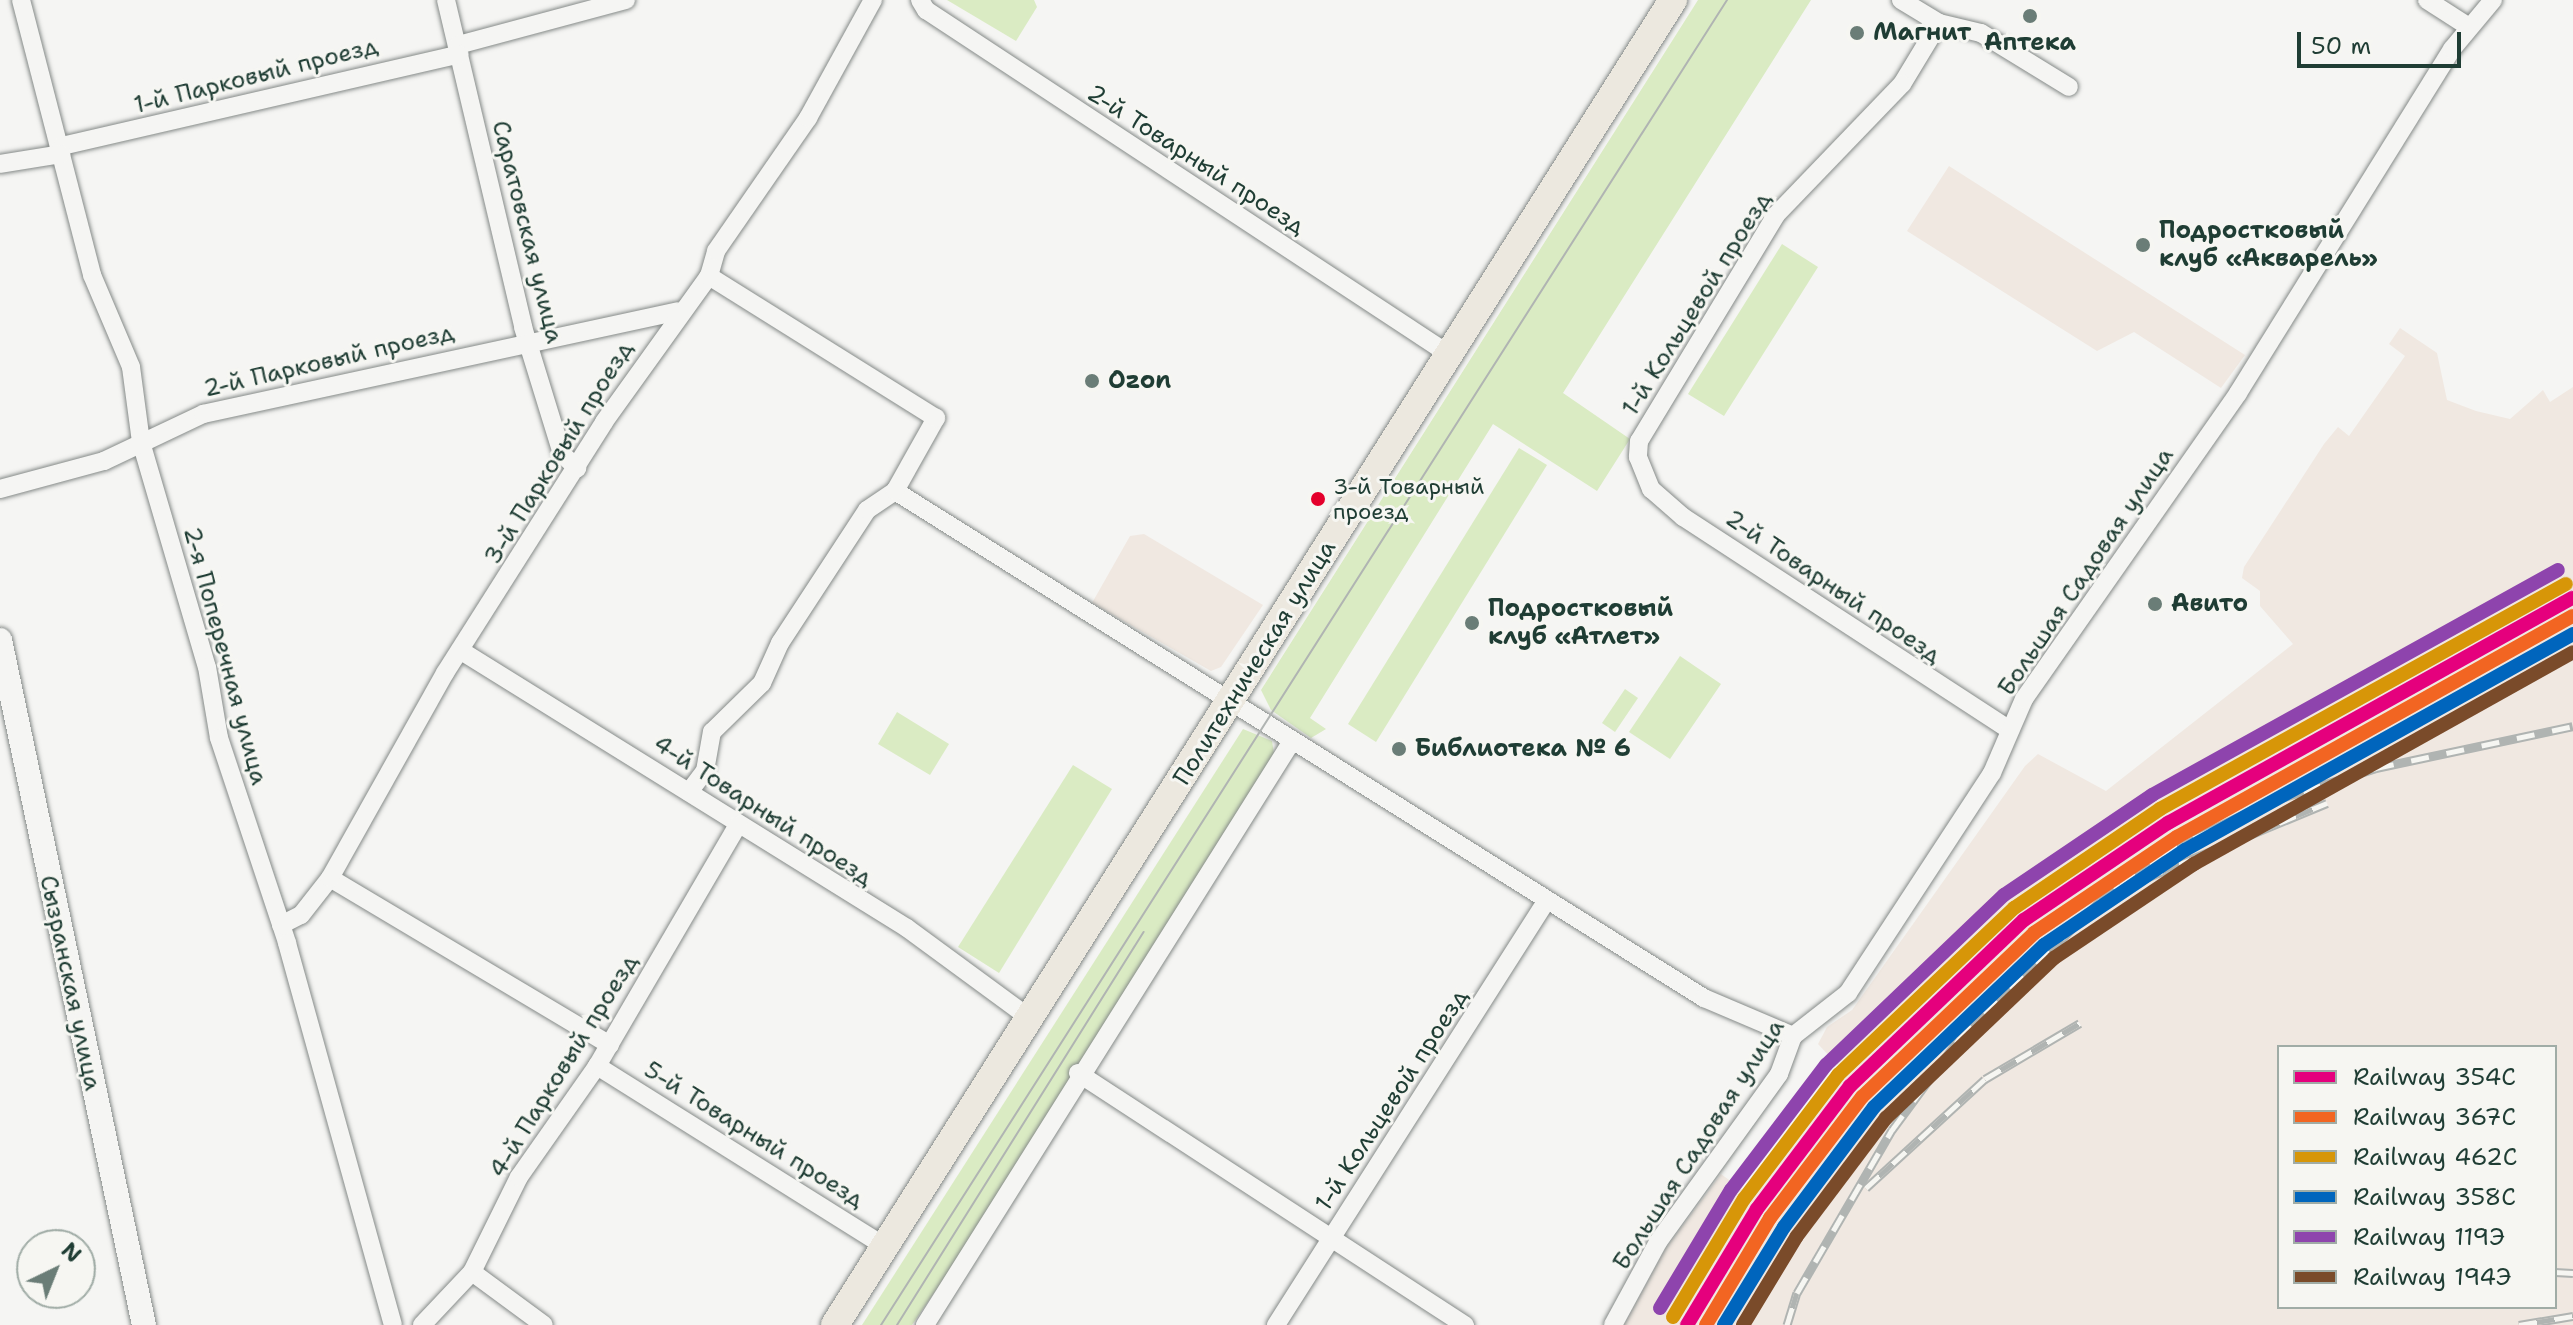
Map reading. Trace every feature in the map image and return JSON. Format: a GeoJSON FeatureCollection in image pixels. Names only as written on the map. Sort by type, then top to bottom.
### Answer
{"type":"FeatureCollection","features":[{"type":"Feature","properties":{"kind":"main road","name":"Политехническая улица"},"geometry":{"type":"LineString","coordinates":[[835,1325],[1673,0]]}},
{"type":"Feature","properties":{"kind":"street","name":"2-я Поперечная улица"},"geometry":{"type":"LineString","coordinates":[[21,0],[92,275],[131,367],[141,442],[207,667],[219,738],[281,925],[393,1325]]}},
{"type":"Feature","properties":{"kind":"street","name":"Саратовская улица"},"geometry":{"type":"LineString","coordinates":[[446,0],[527,341],[562,454],[577,468]]}},
{"type":"Feature","properties":{"kind":"street","name":"1-й Парковый проезд"},"geometry":{"type":"LineString","coordinates":[[0,164],[459,49],[626,0]]}},
{"type":"Feature","properties":{"kind":"street","name":"3-й Парковый проезд"},"geometry":{"type":"LineString","coordinates":[[281,925],[301,915],[330,878],[463,652],[577,468],[678,311],[709,276],[716,251],[808,118],[873,0]]}},
{"type":"Feature","properties":{"kind":"street","name":"2-й Товарный проезд"},"geometry":{"type":"LineString","coordinates":[[920,0],[926,10],[1450,355]]}},
{"type":"Feature","properties":{"kind":"street"},"geometry":{"type":"LineString","coordinates":[[1901,0],[1939,23],[1981,33],[2069,87]]}},
{"type":"Feature","properties":{"kind":"street"},"geometry":{"type":"LineString","coordinates":[[2427,0],[2469,27]]}},
{"type":"Feature","properties":{"kind":"street","name":"Большая Садовая улица"},"geometry":{"type":"LineString","coordinates":[[1613,1325],[1658,1242],[1779,1074],[1793,1036],[1848,993],[1992,773],[2024,699],[2238,393],[2469,27],[2493,0]]}},
{"type":"Feature","properties":{"kind":"street","name":"1-й Кольцевой проезд"},"geometry":{"type":"LineString","coordinates":[[1641,472],[1639,441],[1776,215],[1902,84],[1939,23]]}},
{"type":"Feature","properties":{"kind":"street"},"geometry":{"type":"LineString","coordinates":[[689,792],[705,771],[712,732],[762,683],[867,510],[895,491],[936,418],[709,276]]}},
{"type":"Feature","properties":{"kind":"street","name":"2-й Парковый проезд"},"geometry":{"type":"LineString","coordinates":[[0,489],[104,461],[203,414],[527,341],[678,311]]}},
{"type":"Feature","properties":{"kind":"street","name":"2-й Товарный проезд"},"geometry":{"type":"LineString","coordinates":[[1641,472],[1683,517],[2010,730]]}},
{"type":"Feature","properties":{"kind":"street"},"geometry":{"type":"LineString","coordinates":[[895,491],[1704,998],[1793,1036]]}},
{"type":"Feature","properties":{"kind":"street","name":"Сызранская улица"},"geometry":{"type":"LineString","coordinates":[[0,640],[144,1325]]}},
{"type":"Feature","properties":{"kind":"street","name":"4-й Товарный проезд"},"geometry":{"type":"LineString","coordinates":[[463,652],[907,928],[1031,1019]]}},
{"type":"Feature","properties":{"kind":"street"},"geometry":{"type":"LineString","coordinates":[[925,1325],[1078,1073],[1292,741]]}},
{"type":"Feature","properties":{"kind":"street","name":"4-й Парковый проезд"},"geometry":{"type":"LineString","coordinates":[[422,1325],[472,1272],[519,1177],[597,1066],[738,825]]}},
{"type":"Feature","properties":{"kind":"street"},"geometry":{"type":"LineString","coordinates":[[330,878],[610,1045]]}},
{"type":"Feature","properties":{"kind":"street","name":"1-й Кольцевой проезд"},"geometry":{"type":"LineString","coordinates":[[1276,1325],[1547,900]]}},
{"type":"Feature","properties":{"kind":"street","name":"5-й Товарный проезд"},"geometry":{"type":"LineString","coordinates":[[597,1066],[885,1247]]}},
{"type":"Feature","properties":{"kind":"street"},"geometry":{"type":"LineString","coordinates":[[1078,1073],[1465,1325]]}},
{"type":"Feature","properties":{"kind":"street"},"geometry":{"type":"LineString","coordinates":[[472,1272],[544,1325]]}},
{"type":"Feature","properties":{"kind":"shaded area"},"geometry":{"type":"Polygon","coordinates":[[[1949,166],[2245,355],[2221,388],[2134,332],[2097,351],[1907,231],[1949,166]]]}},
{"type":"Feature","properties":{"kind":"shaded area"},"geometry":{"type":"Polygon","coordinates":[[[2400,328],[2437,353],[2447,400],[2510,419],[2543,390],[2550,402],[2573,387],[2573,1325],[1624,1325],[1666,1248],[1721,1174],[1744,1191],[1846,1074],[1818,1044],[1827,1027],[1852,1010],[2025,766],[2038,754],[2106,791],[2293,644],[2260,606],[2260,591],[2242,578],[2244,567],[2324,444],[2338,427],[2349,436],[2405,356],[2389,344],[2400,328]]]}},
{"type":"Feature","properties":{"kind":"shaded area"},"geometry":{"type":"Polygon","coordinates":[[[1144,534],[1263,605],[1221,667],[1211,671],[1092,603],[1130,536],[1144,534]]]}},
{"type":"Feature","properties":{"kind":"green space"},"geometry":{"type":"Polygon","coordinates":[[[947,0],[1034,0],[1037,7],[1016,41],[947,0]]]}},
{"type":"Feature","properties":{"kind":"green space"},"geometry":{"type":"Polygon","coordinates":[[[1698,0],[1811,0],[1563,393],[1630,439],[1597,491],[1493,424],[1310,718],[1326,729],[1311,738],[1271,710],[1261,690],[1698,0]]]}},
{"type":"Feature","properties":{"kind":"green space"},"geometry":{"type":"Polygon","coordinates":[[[1782,244],[1818,267],[1724,416],[1688,394],[1782,244]]]}},
{"type":"Feature","properties":{"kind":"green space"},"geometry":{"type":"Polygon","coordinates":[[[1519,448],[1547,465],[1376,742],[1348,724],[1519,448]]]}},
{"type":"Feature","properties":{"kind":"green space"},"geometry":{"type":"Polygon","coordinates":[[[1680,656],[1721,684],[1670,759],[1629,732],[1680,656]]]}},
{"type":"Feature","properties":{"kind":"green space"},"geometry":{"type":"Polygon","coordinates":[[[1625,689],[1638,698],[1615,732],[1602,723],[1625,689]]]}},
{"type":"Feature","properties":{"kind":"green space"},"geometry":{"type":"Polygon","coordinates":[[[897,712],[949,744],[930,775],[878,744],[897,712]]]}},
{"type":"Feature","properties":{"kind":"green space"},"geometry":{"type":"Polygon","coordinates":[[[1243,729],[1272,741],[1275,760],[960,1255],[912,1325],[862,1325],[1243,729]]]}},
{"type":"Feature","properties":{"kind":"green space"},"geometry":{"type":"Polygon","coordinates":[[[1073,765],[1112,789],[999,973],[958,947],[1073,765]]]}},
{"type":"Feature","properties":{"kind":"tram line"},"geometry":{"type":"LineString","coordinates":[[881,1325],[1727,0]]}},
{"type":"Feature","properties":{"kind":"tram line"},"geometry":{"type":"LineString","coordinates":[[897,1325],[1144,932]]}},
{"type":"Feature","properties":{"kind":"railway"},"geometry":{"type":"LineString","coordinates":[[1787,1325],[1797,1293],[1892,1130],[1959,1039],[2119,883],[2161,854],[2269,802],[2376,768],[2573,726]]}},
{"type":"Feature","properties":{"kind":"railway"},"geometry":{"type":"LineString","coordinates":[[2146,878],[2327,803]]}},
{"type":"Feature","properties":{"kind":"railway"},"geometry":{"type":"LineString","coordinates":[[1866,1188],[1985,1079],[2080,1023]]}},
{"type":"Feature","properties":{"kind":"railway"},"geometry":{"type":"LineString","coordinates":[[2557,1272],[2573,1273]]}},
{"type":"Feature","properties":{"kind":"railway"},"geometry":{"type":"LineString","coordinates":[[2519,1325],[2573,1316]]}},
{"type":"Feature","properties":{"kind":"rail line","name":"119Э"},"geometry":{"type":"LineString","coordinates":[[1660,1308],[1731,1190],[1826,1065],[2004,895],[2152,795],[2558,570]]}},
{"type":"Feature","properties":{"kind":"rail line","name":"462С"},"geometry":{"type":"LineString","coordinates":[[1673,1317],[1744,1199],[1838,1075],[2014,908],[2160,809],[2566,584]]}},
{"type":"Feature","properties":{"kind":"rail line","name":"354С"},"geometry":{"type":"LineString","coordinates":[[1687,1325],[1757,1209],[1850,1086],[2024,920],[2168,823],[2573,598]]}},
{"type":"Feature","properties":{"kind":"rail line","name":"367С"},"geometry":{"type":"LineString","coordinates":[[1706,1325],[1770,1218],[1862,1097],[2034,933],[2177,837],[2573,616]]}},
{"type":"Feature","properties":{"kind":"rail line","name":"358С"},"geometry":{"type":"LineString","coordinates":[[1724,1325],[1784,1227],[1874,1107],[2044,945],[2185,850],[2573,634]]}},
{"type":"Feature","properties":{"kind":"rail line","name":"194Э"},"geometry":{"type":"LineString","coordinates":[[1743,1325],[1797,1236],[1886,1118],[2054,958],[2194,864],[2573,652]]}},
{"type":"Feature","properties":{"kind":"place","name":"Аптека"},"geometry":{"type":"Point","coordinates":[2030,16]}},
{"type":"Feature","properties":{"kind":"place","name":"Магнит"},"geometry":{"type":"Point","coordinates":[1857,33]}},
{"type":"Feature","properties":{"kind":"place","name":"Подростковый клуб «Акварель»"},"geometry":{"type":"Point","coordinates":[2143,245]}},
{"type":"Feature","properties":{"kind":"place","name":"Ozon"},"geometry":{"type":"Point","coordinates":[1092,381]}},
{"type":"Feature","properties":{"kind":"place","name":"3-й Товарный проезд"},"geometry":{"type":"Point","coordinates":[1318,499]}},
{"type":"Feature","properties":{"kind":"place","name":"Авито"},"geometry":{"type":"Point","coordinates":[2155,604]}},
{"type":"Feature","properties":{"kind":"place","name":"Подростковый клуб «Атлет»"},"geometry":{"type":"Point","coordinates":[1472,623]}},
{"type":"Feature","properties":{"kind":"place","name":"Библиотека № 6"},"geometry":{"type":"Point","coordinates":[1399,749]}}]}
